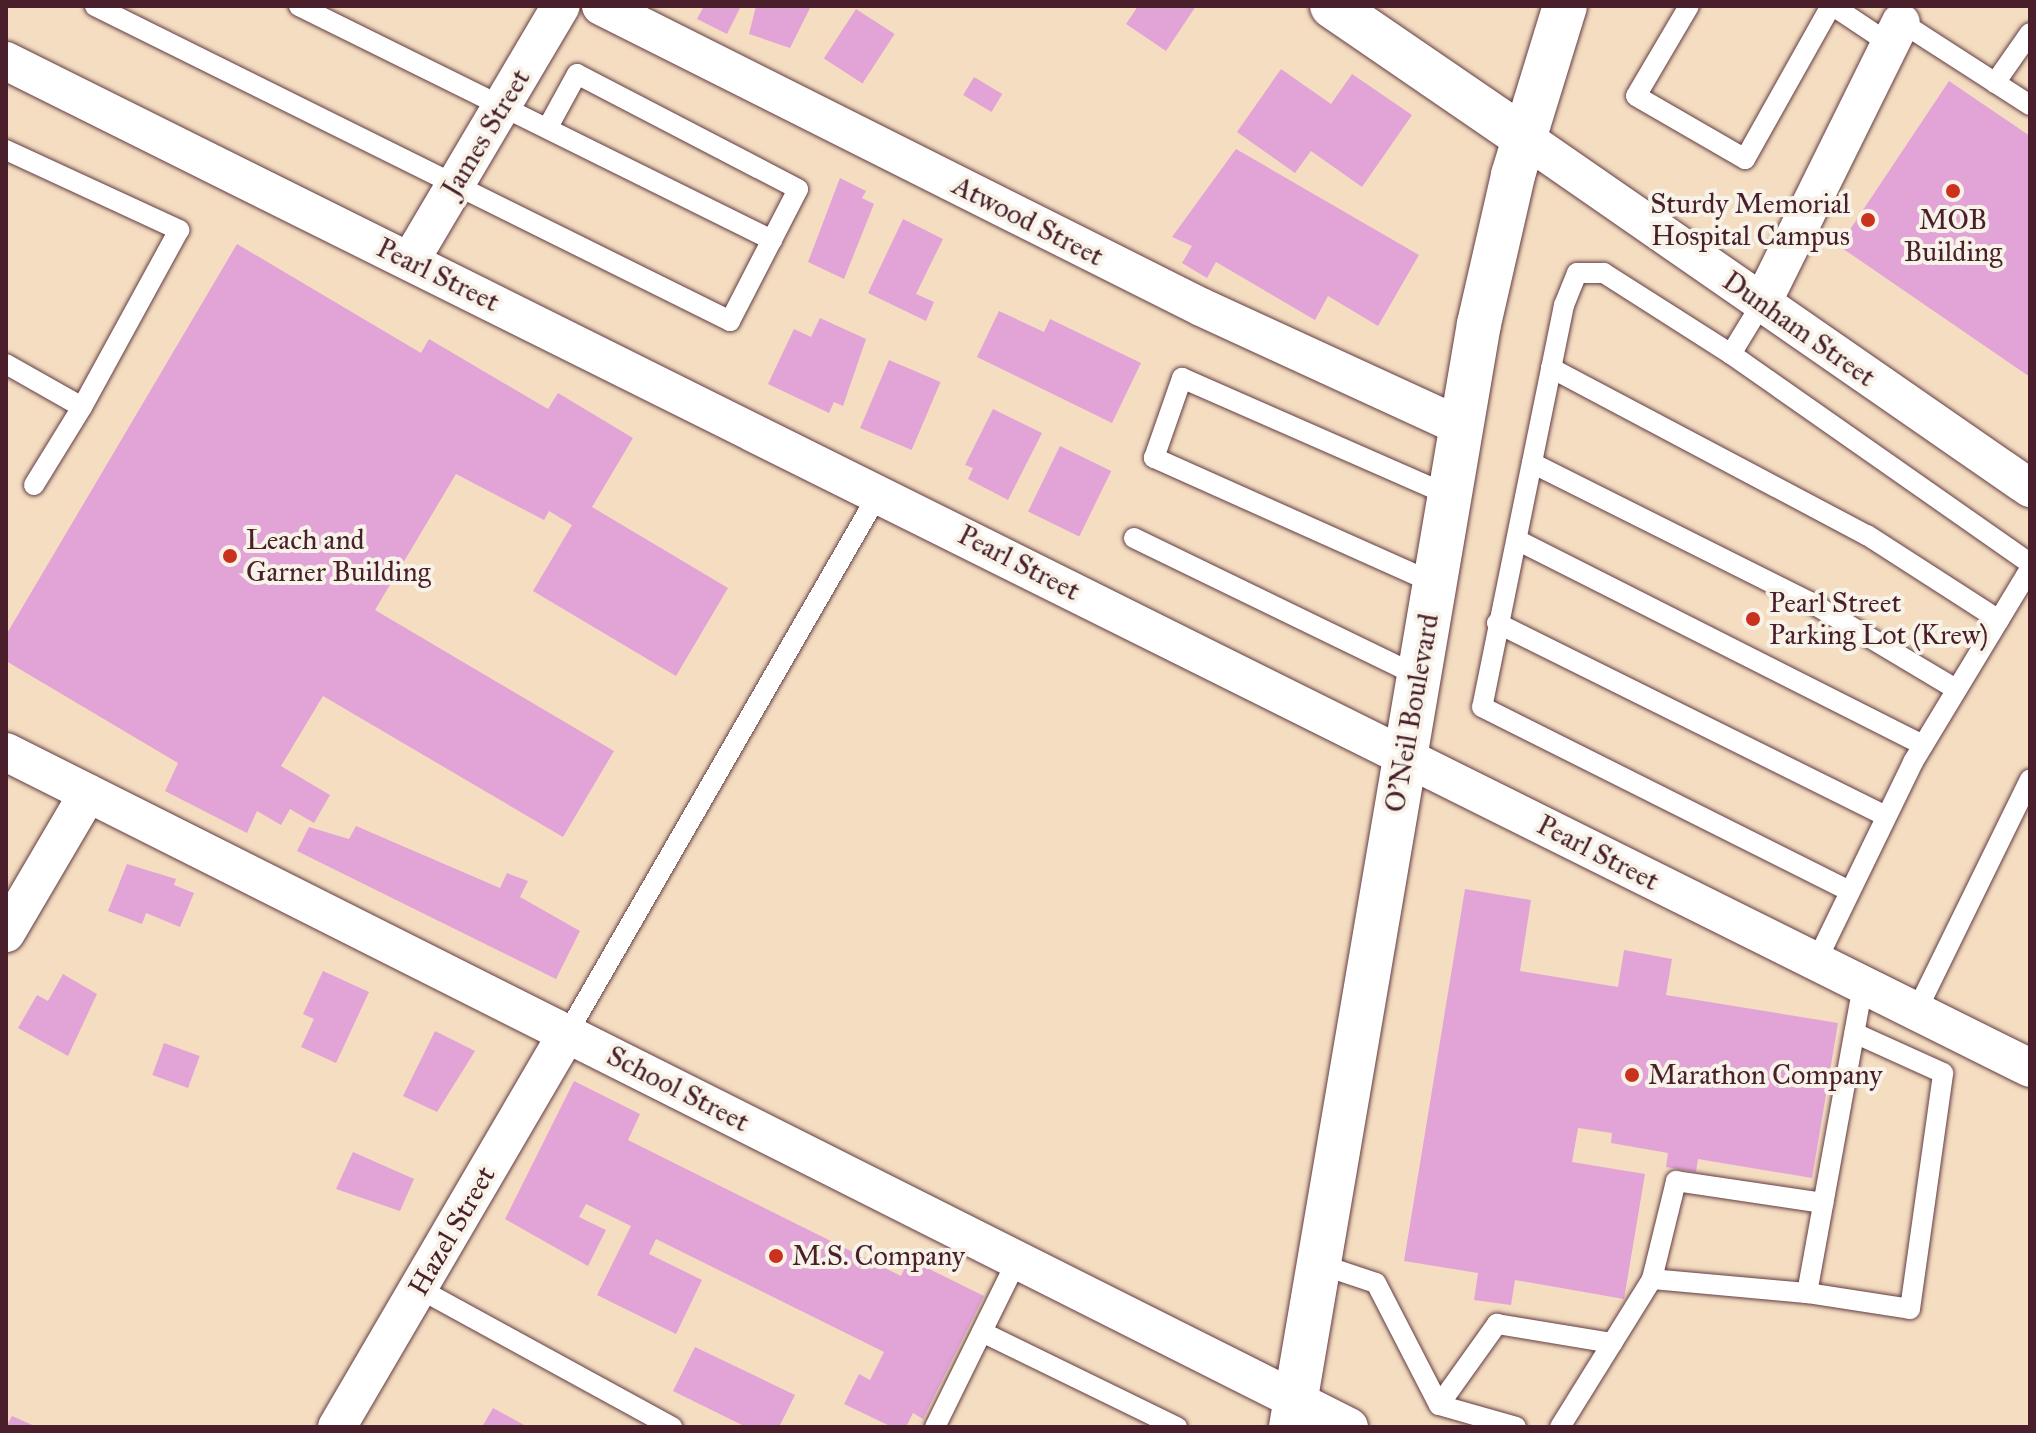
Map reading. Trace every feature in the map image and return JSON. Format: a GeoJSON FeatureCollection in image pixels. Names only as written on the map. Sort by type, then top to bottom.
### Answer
{"type":"FeatureCollection","features":[{"type":"Feature","properties":{"kind":"main road","name":"Dunham Street"},"geometry":{"type":"LineString","coordinates":[[1332,6],[1523,137]]}},
{"type":"Feature","properties":{"kind":"main road","name":"O'Neil Boulevard"},"geometry":{"type":"LineString","coordinates":[[1294,1414],[1460,426],[1523,137],[1565,6]]}},
{"type":"Feature","properties":{"kind":"street","name":"James Street"},"geometry":{"type":"LineString","coordinates":[[410,261],[561,6]]}},
{"type":"Feature","properties":{"kind":"street","name":"Atwood Street"},"geometry":{"type":"LineString","coordinates":[[601,6],[1201,307],[1460,426]]}},
{"type":"Feature","properties":{"kind":"street"},"geometry":{"type":"LineString","coordinates":[[1762,303],[1900,24]]}},
{"type":"Feature","properties":{"kind":"street","name":"Pearl Street"},"geometry":{"type":"LineString","coordinates":[[6,61],[2030,1068]]}},
{"type":"Feature","properties":{"kind":"street","name":"Dunham Street"},"geometry":{"type":"LineString","coordinates":[[1523,137],[2030,488]]}},
{"type":"Feature","properties":{"kind":"street","name":"School Street"},"geometry":{"type":"LineString","coordinates":[[6,752],[1017,1260],[1294,1414],[1349,1427]]}},
{"type":"Feature","properties":{"kind":"street"},"geometry":{"type":"LineString","coordinates":[[6,933],[88,793]]}},
{"type":"Feature","properties":{"kind":"street","name":"Hazel Street"},"geometry":{"type":"LineString","coordinates":[[337,1427],[567,1034]]}},
{"type":"Feature","properties":{"kind":"lane"},"geometry":{"type":"LineString","coordinates":[[95,6],[457,182],[730,321],[798,189],[577,74],[548,127]]}},
{"type":"Feature","properties":{"kind":"lane"},"geometry":{"type":"LineString","coordinates":[[299,6],[503,104],[772,240]]}},
{"type":"Feature","properties":{"kind":"lane"},"geometry":{"type":"LineString","coordinates":[[1689,6],[1636,96],[1745,159],[1832,6],[1900,24],[2030,105]]}},
{"type":"Feature","properties":{"kind":"lane"},"geometry":{"type":"LineString","coordinates":[[1995,83],[2030,33]]}},
{"type":"Feature","properties":{"kind":"lane"},"geometry":{"type":"LineString","coordinates":[[6,150],[179,230],[82,407],[34,485]]}},
{"type":"Feature","properties":{"kind":"lane"},"geometry":{"type":"LineString","coordinates":[[1816,962],[1923,745],[2030,566],[1731,354],[1604,273],[1577,273],[1551,368],[1482,707],[1849,891]]}},
{"type":"Feature","properties":{"kind":"lane"},"geometry":{"type":"LineString","coordinates":[[1731,354],[1762,303]]}},
{"type":"Feature","properties":{"kind":"lane"},"geometry":{"type":"LineString","coordinates":[[6,364],[82,407]]}},
{"type":"Feature","properties":{"kind":"lane"},"geometry":{"type":"LineString","coordinates":[[1551,368],[1867,535],[1999,620]]}},
{"type":"Feature","properties":{"kind":"lane"},"geometry":{"type":"LineString","coordinates":[[1434,583],[1154,458],[1182,378],[1449,495]]}},
{"type":"Feature","properties":{"kind":"lane"},"geometry":{"type":"LineString","coordinates":[[1532,463],[1810,602],[1956,689]]}},
{"type":"Feature","properties":{"kind":"lane"},"geometry":{"type":"LineString","coordinates":[[567,1034],[879,493]]}},
{"type":"Feature","properties":{"kind":"lane"},"geometry":{"type":"LineString","coordinates":[[1134,538],[1418,676]]}},
{"type":"Feature","properties":{"kind":"lane"},"geometry":{"type":"LineString","coordinates":[[1517,540],[1923,745]]}},
{"type":"Feature","properties":{"kind":"lane"},"geometry":{"type":"LineString","coordinates":[[1497,623],[1886,816]]}},
{"type":"Feature","properties":{"kind":"lane"},"geometry":{"type":"LineString","coordinates":[[1916,1012],[2030,779]]}},
{"type":"Feature","properties":{"kind":"lane"},"geometry":{"type":"LineString","coordinates":[[1807,1293],[1863,986]]}},
{"type":"Feature","properties":{"kind":"lane"},"geometry":{"type":"LineString","coordinates":[[1652,1279],[1807,1293],[1910,1309],[1943,1073],[1855,1033]]}},
{"type":"Feature","properties":{"kind":"lane"},"geometry":{"type":"LineString","coordinates":[[1560,1427],[1652,1279],[1676,1181],[1823,1203]]}},
{"type":"Feature","properties":{"kind":"lane"},"geometry":{"type":"LineString","coordinates":[[935,1427],[1017,1260]]}},
{"type":"Feature","properties":{"kind":"lane"},"geometry":{"type":"LineString","coordinates":[[1319,1264],[1376,1283],[1439,1405],[1516,1427]]}},
{"type":"Feature","properties":{"kind":"lane"},"geometry":{"type":"LineString","coordinates":[[418,1288],[672,1427]]}},
{"type":"Feature","properties":{"kind":"lane"},"geometry":{"type":"LineString","coordinates":[[1439,1405],[1497,1324],[1612,1343]]}},
{"type":"Feature","properties":{"kind":"lane"},"geometry":{"type":"LineString","coordinates":[[982,1332],[1177,1427]]}},
{"type":"Feature","properties":{"kind":"building"},"geometry":{"type":"Polygon","coordinates":[[[704,6],[741,6],[727,34],[697,19],[704,6]]]}},
{"type":"Feature","properties":{"kind":"building"},"geometry":{"type":"Polygon","coordinates":[[[756,6],[811,6],[790,48],[749,34],[756,6]]]}},
{"type":"Feature","properties":{"kind":"building"},"geometry":{"type":"Polygon","coordinates":[[[1138,6],[1196,6],[1166,51],[1126,24],[1138,6]]]}},
{"type":"Feature","properties":{"kind":"building"},"geometry":{"type":"Polygon","coordinates":[[[856,9],[895,34],[862,84],[824,58],[856,9]]]}},
{"type":"Feature","properties":{"kind":"building"},"geometry":{"type":"Polygon","coordinates":[[[1281,69],[1331,104],[1352,74],[1412,115],[1362,187],[1311,151],[1295,173],[1237,132],[1281,69]]]}},
{"type":"Feature","properties":{"kind":"building"},"geometry":{"type":"Polygon","coordinates":[[[974,77],[1002,94],[991,112],[963,95],[974,77]]]}},
{"type":"Feature","properties":{"kind":"building","name":"MOB Building"},"geometry":{"type":"Polygon","coordinates":[[[1949,81],[2030,136],[2030,377],[1839,246],[1949,81]]]}},
{"type":"Feature","properties":{"kind":"building"},"geometry":{"type":"Polygon","coordinates":[[[1236,149],[1419,255],[1378,326],[1328,296],[1315,320],[1216,262],[1207,278],[1182,263],[1192,246],[1172,237],[1236,149]]]}},
{"type":"Feature","properties":{"kind":"building"},"geometry":{"type":"Polygon","coordinates":[[[840,178],[866,191],[862,198],[874,204],[844,279],[808,262],[840,178]]]}},
{"type":"Feature","properties":{"kind":"building"},"geometry":{"type":"Polygon","coordinates":[[[903,219],[943,239],[916,294],[934,302],[926,321],[868,293],[903,219]]]}},
{"type":"Feature","properties":{"kind":"building","name":"Leach and Garner Building"},"geometry":{"type":"Polygon","coordinates":[[[237,244],[421,353],[429,339],[548,409],[558,393],[633,438],[592,507],[728,588],[676,676],[533,591],[572,525],[549,511],[544,520],[456,474],[375,610],[614,751],[563,837],[323,696],[281,766],[330,795],[314,823],[290,809],[281,825],[257,811],[247,833],[165,791],[178,763],[6,661],[6,635],[237,244]]]}},
{"type":"Feature","properties":{"kind":"building"},"geometry":{"type":"Polygon","coordinates":[[[999,311],[1044,332],[1050,319],[1141,363],[1112,423],[977,357],[999,311]]]}},
{"type":"Feature","properties":{"kind":"building"},"geometry":{"type":"Polygon","coordinates":[[[820,318],[866,339],[843,406],[834,402],[829,413],[768,384],[794,329],[811,337],[820,318]]]}},
{"type":"Feature","properties":{"kind":"building"},"geometry":{"type":"Polygon","coordinates":[[[889,360],[941,382],[912,450],[860,428],[889,360]]]}},
{"type":"Feature","properties":{"kind":"building"},"geometry":{"type":"Polygon","coordinates":[[[993,409],[1042,433],[1008,500],[968,479],[973,468],[965,465],[993,409]]]}},
{"type":"Feature","properties":{"kind":"building"},"geometry":{"type":"Polygon","coordinates":[[[1060,446],[1111,471],[1079,537],[1028,512],[1060,446]]]}},
{"type":"Feature","properties":{"kind":"building"},"geometry":{"type":"Polygon","coordinates":[[[356,826],[500,888],[507,873],[528,881],[520,897],[580,931],[556,979],[297,851],[309,827],[349,839],[356,826]]]}},
{"type":"Feature","properties":{"kind":"building"},"geometry":{"type":"Polygon","coordinates":[[[127,864],[176,879],[174,885],[194,893],[180,927],[146,913],[142,924],[108,911],[127,864]]]}},
{"type":"Feature","properties":{"kind":"building","name":"Marathon Company"},"geometry":{"type":"Polygon","coordinates":[[[1465,889],[1531,900],[1520,971],[1618,987],[1624,950],[1672,959],[1666,995],[1838,1023],[1812,1178],[1698,1159],[1696,1172],[1666,1167],[1668,1153],[1611,1143],[1612,1133],[1578,1128],[1572,1162],[1645,1174],[1624,1299],[1515,1280],[1511,1305],[1474,1300],[1478,1273],[1404,1261],[1465,889]]]}},
{"type":"Feature","properties":{"kind":"building"},"geometry":{"type":"Polygon","coordinates":[[[323,971],[369,992],[336,1063],[301,1047],[314,1019],[303,1014],[323,971]]]}},
{"type":"Feature","properties":{"kind":"building"},"geometry":{"type":"Polygon","coordinates":[[[63,974],[97,994],[68,1056],[18,1028],[37,995],[48,1001],[63,974]]]}},
{"type":"Feature","properties":{"kind":"building"},"geometry":{"type":"Polygon","coordinates":[[[435,1031],[475,1051],[437,1112],[403,1096],[435,1031]]]}},
{"type":"Feature","properties":{"kind":"building"},"geometry":{"type":"Polygon","coordinates":[[[164,1043],[200,1056],[188,1088],[152,1075],[164,1043]]]}},
{"type":"Feature","properties":{"kind":"building","name":"M.S. Company"},"geometry":{"type":"Polygon","coordinates":[[[574,1081],[640,1114],[628,1140],[901,1276],[909,1259],[984,1296],[923,1419],[913,1413],[906,1427],[892,1427],[844,1404],[859,1374],[870,1380],[884,1352],[656,1239],[649,1254],[702,1280],[676,1334],[597,1295],[631,1226],[586,1204],[579,1217],[606,1230],[588,1266],[505,1219],[574,1081]]]}},
{"type":"Feature","properties":{"kind":"building"},"geometry":{"type":"Polygon","coordinates":[[[353,1152],[414,1179],[400,1211],[336,1189],[353,1152]]]}},
{"type":"Feature","properties":{"kind":"building"},"geometry":{"type":"Polygon","coordinates":[[[695,1347],[795,1395],[779,1427],[746,1427],[673,1391],[695,1347]]]}},
{"type":"Feature","properties":{"kind":"building"},"geometry":{"type":"Polygon","coordinates":[[[493,1408],[528,1427],[482,1427],[493,1408]]]}},
{"type":"Feature","properties":{"kind":"building"},"geometry":{"type":"Polygon","coordinates":[[[12,1416],[37,1427],[6,1427],[12,1416]]]}},
{"type":"Feature","properties":{"kind":"place","name":"MOB Building"},"geometry":{"type":"Point","coordinates":[1953,191]}},
{"type":"Feature","properties":{"kind":"place","name":"Sturdy Memorial Hospital Campus"},"geometry":{"type":"Point","coordinates":[1868,220]}},
{"type":"Feature","properties":{"kind":"place","name":"Leach and Garner Building"},"geometry":{"type":"Point","coordinates":[230,556]}},
{"type":"Feature","properties":{"kind":"place","name":"Pearl Street Parking Lot (Krew)"},"geometry":{"type":"Point","coordinates":[1753,619]}},
{"type":"Feature","properties":{"kind":"place","name":"Marathon Company"},"geometry":{"type":"Point","coordinates":[1632,1075]}},
{"type":"Feature","properties":{"kind":"place","name":"M.S. Company"},"geometry":{"type":"Point","coordinates":[776,1256]}}]}
